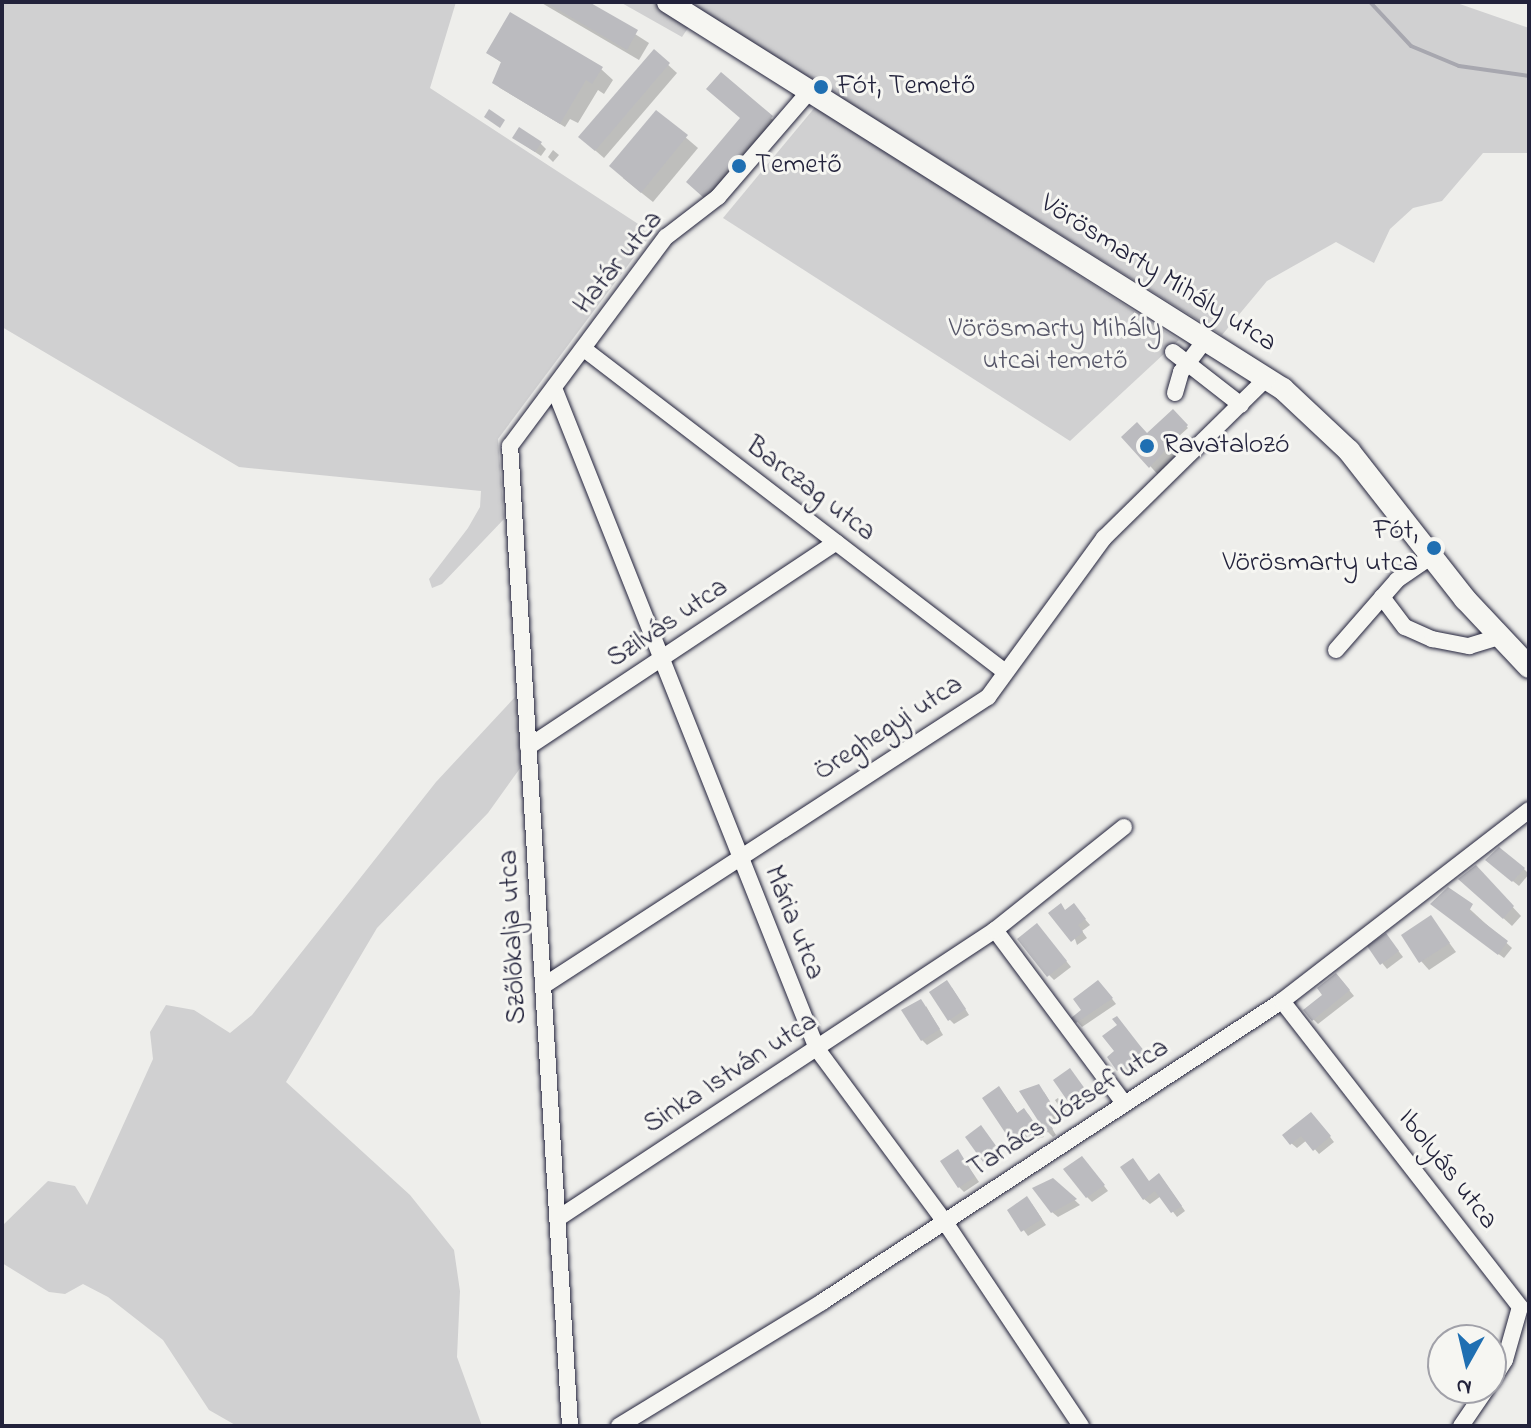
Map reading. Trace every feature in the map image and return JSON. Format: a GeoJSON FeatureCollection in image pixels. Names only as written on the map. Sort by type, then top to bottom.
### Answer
{"type":"FeatureCollection","features":[{"type":"Feature","properties":{"kind":"main road","name":"Vörösmarty Mihály utca"},"geometry":{"type":"LineString","coordinates":[[668,2],[812,88],[1267,378],[1323,423],[1498,637],[1529,667]]}},
{"type":"Feature","properties":{"kind":"street","name":"Határ utca"},"geometry":{"type":"LineString","coordinates":[[510,446],[666,237],[718,197],[812,88]]}},
{"type":"Feature","properties":{"kind":"street"},"geometry":{"type":"LineString","coordinates":[[1175,393],[1188,365],[1206,339]]}},
{"type":"Feature","properties":{"kind":"street","name":"Barczag utca"},"geometry":{"type":"LineString","coordinates":[[584,349],[1004,671]]}},
{"type":"Feature","properties":{"kind":"street"},"geometry":{"type":"LineString","coordinates":[[1173,352],[1241,405]]}},
{"type":"Feature","properties":{"kind":"street","name":"Öreghegyi utca"},"geometry":{"type":"LineString","coordinates":[[543,986],[737,857],[988,697],[1104,538],[1267,378]]}},
{"type":"Feature","properties":{"kind":"street","name":"Mária utca"},"geometry":{"type":"LineString","coordinates":[[554,388],[737,857],[817,1049],[945,1222],[1077,1425]]}},
{"type":"Feature","properties":{"kind":"street","name":"Szőlőkalja utca"},"geometry":{"type":"LineString","coordinates":[[510,446],[570,1426]]}},
{"type":"Feature","properties":{"kind":"street","name":"Szilvás utca"},"geometry":{"type":"LineString","coordinates":[[528,747],[836,542]]}},
{"type":"Feature","properties":{"kind":"street"},"geometry":{"type":"LineString","coordinates":[[1336,650],[1382,597],[1432,556]]}},
{"type":"Feature","properties":{"kind":"street"},"geometry":{"type":"LineString","coordinates":[[1382,597],[1405,627],[1432,639],[1469,646],[1498,637]]}},
{"type":"Feature","properties":{"kind":"street","name":"Tanács József utca"},"geometry":{"type":"LineString","coordinates":[[619,1426],[945,1222],[1282,1001],[1529,810]]}},
{"type":"Feature","properties":{"kind":"street","name":"Sinka István utca"},"geometry":{"type":"LineString","coordinates":[[557,1219],[995,930],[1124,827]]}},
{"type":"Feature","properties":{"kind":"street"},"geometry":{"type":"LineString","coordinates":[[995,930],[1124,1103]]}},
{"type":"Feature","properties":{"kind":"street","name":"Ibolyás utca"},"geometry":{"type":"LineString","coordinates":[[1282,1001],[1524,1304],[1507,1354]]}},
{"type":"Feature","properties":{"kind":"street"},"geometry":{"type":"LineString","coordinates":[[1461,1426],[1476,1404]]}},
{"type":"Feature","properties":{"kind":"green space"},"geometry":{"type":"Polygon","coordinates":[[[2,2],[456,2],[430,88],[652,233],[498,439],[504,519],[442,584],[432,588],[429,579],[468,528],[480,507],[481,491],[239,467],[2,327],[2,2]]]}},
{"type":"Feature","properties":{"kind":"green space"},"geometry":{"type":"Polygon","coordinates":[[[620,2],[1454,2],[1529,28],[1529,153],[1483,153],[1442,201],[1413,208],[1390,229],[1374,263],[1336,242],[1267,281],[1222,335],[700,10],[682,37],[620,2]]]}},
{"type":"Feature","properties":{"kind":"green space","name":"Vörösmarty Mihály utcai temető"},"geometry":{"type":"Polygon","coordinates":[[[816,106],[1179,340],[1070,441],[723,218],[816,106]]]}},
{"type":"Feature","properties":{"kind":"green space"},"geometry":{"type":"Polygon","coordinates":[[[516,696],[521,767],[488,813],[377,928],[286,1082],[410,1195],[454,1250],[460,1291],[457,1357],[482,1426],[237,1426],[209,1410],[163,1340],[108,1297],[83,1284],[65,1294],[49,1292],[2,1263],[2,1226],[48,1181],[75,1186],[87,1205],[153,1059],[150,1032],[166,1005],[194,1010],[230,1033],[252,1015],[436,782],[516,696]]]}},
{"type":"Feature","properties":{"kind":"building"},"geometry":{"type":"Polygon","coordinates":[[[545,2],[589,2],[638,30],[627,50],[545,2]]]}},
{"type":"Feature","properties":{"kind":"building"},"geometry":{"type":"Polygon","coordinates":[[[510,12],[603,67],[592,84],[586,80],[560,124],[492,83],[501,62],[486,53],[510,12]]]}},
{"type":"Feature","properties":{"kind":"building"},"geometry":{"type":"Polygon","coordinates":[[[654,49],[670,63],[595,151],[578,137],[654,49]]]}},
{"type":"Feature","properties":{"kind":"building"},"geometry":{"type":"Polygon","coordinates":[[[721,72],[773,116],[704,198],[686,182],[740,118],[706,89],[721,72]]]}},
{"type":"Feature","properties":{"kind":"building"},"geometry":{"type":"Polygon","coordinates":[[[489,109],[505,120],[500,128],[484,117],[489,109]]]}},
{"type":"Feature","properties":{"kind":"building"},"geometry":{"type":"Polygon","coordinates":[[[656,110],[688,135],[641,193],[609,166],[656,110]]]}},
{"type":"Feature","properties":{"kind":"building"},"geometry":{"type":"Polygon","coordinates":[[[519,127],[542,142],[535,152],[512,138],[519,127]]]}},
{"type":"Feature","properties":{"kind":"building","name":"Ravatalozó"},"geometry":{"type":"Polygon","coordinates":[[[1173,409],[1188,425],[1149,468],[1121,437],[1137,422],[1147,433],[1173,409]]]}},
{"type":"Feature","properties":{"kind":"building"},"geometry":{"type":"Polygon","coordinates":[[[1499,847],[1525,868],[1512,882],[1485,860],[1499,847]]]}},
{"type":"Feature","properties":{"kind":"building"},"geometry":{"type":"Polygon","coordinates":[[[1476,865],[1514,906],[1503,919],[1458,879],[1476,865]]]}},
{"type":"Feature","properties":{"kind":"building"},"geometry":{"type":"Polygon","coordinates":[[[1448,887],[1473,904],[1469,911],[1508,941],[1498,955],[1430,904],[1448,887]]]}},
{"type":"Feature","properties":{"kind":"building"},"geometry":{"type":"Polygon","coordinates":[[[1061,903],[1065,910],[1074,903],[1086,919],[1078,925],[1083,932],[1071,942],[1048,913],[1061,903]]]}},
{"type":"Feature","properties":{"kind":"building"},"geometry":{"type":"Polygon","coordinates":[[[1431,915],[1450,943],[1419,963],[1401,935],[1431,915]]]}},
{"type":"Feature","properties":{"kind":"building"},"geometry":{"type":"Polygon","coordinates":[[[1037,923],[1067,961],[1047,977],[1017,939],[1037,923]]]}},
{"type":"Feature","properties":{"kind":"building"},"geometry":{"type":"Polygon","coordinates":[[[1386,933],[1399,951],[1380,965],[1367,946],[1386,933]]]}},
{"type":"Feature","properties":{"kind":"building"},"geometry":{"type":"Polygon","coordinates":[[[1336,973],[1350,990],[1312,1021],[1303,1010],[1322,995],[1317,988],[1336,973]]]}},
{"type":"Feature","properties":{"kind":"building"},"geometry":{"type":"Polygon","coordinates":[[[947,980],[966,1009],[948,1021],[929,992],[947,980]]]}},
{"type":"Feature","properties":{"kind":"building"},"geometry":{"type":"Polygon","coordinates":[[[1098,980],[1113,998],[1076,1023],[1071,1018],[1081,1010],[1073,999],[1098,980]]]}},
{"type":"Feature","properties":{"kind":"building"},"geometry":{"type":"Polygon","coordinates":[[[921,999],[940,1029],[921,1041],[901,1010],[921,999]]]}},
{"type":"Feature","properties":{"kind":"building"},"geometry":{"type":"Polygon","coordinates":[[[1117,1016],[1148,1056],[1128,1071],[1124,1066],[1117,1071],[1107,1057],[1114,1051],[1102,1036],[1117,1025],[1112,1019],[1117,1016]]]}},
{"type":"Feature","properties":{"kind":"building"},"geometry":{"type":"Polygon","coordinates":[[[1070,1068],[1088,1093],[1071,1106],[1053,1080],[1070,1068]]]}},
{"type":"Feature","properties":{"kind":"building"},"geometry":{"type":"Polygon","coordinates":[[[1039,1084],[1057,1113],[1047,1120],[1053,1129],[1046,1133],[1019,1091],[1039,1084]]]}},
{"type":"Feature","properties":{"kind":"building"},"geometry":{"type":"Polygon","coordinates":[[[999,1086],[1017,1113],[1024,1108],[1040,1132],[1010,1140],[982,1098],[999,1086]]]}},
{"type":"Feature","properties":{"kind":"building"},"geometry":{"type":"Polygon","coordinates":[[[1311,1112],[1331,1136],[1313,1151],[1301,1136],[1290,1145],[1282,1135],[1311,1112]]]}},
{"type":"Feature","properties":{"kind":"building"},"geometry":{"type":"Polygon","coordinates":[[[981,1125],[999,1150],[983,1162],[965,1137],[981,1125]]]}},
{"type":"Feature","properties":{"kind":"building"},"geometry":{"type":"Polygon","coordinates":[[[958,1149],[975,1177],[958,1188],[940,1161],[958,1149]]]}},
{"type":"Feature","properties":{"kind":"building"},"geometry":{"type":"Polygon","coordinates":[[[1082,1156],[1105,1185],[1086,1198],[1063,1169],[1082,1156]]]}},
{"type":"Feature","properties":{"kind":"building"},"geometry":{"type":"Polygon","coordinates":[[[1133,1158],[1149,1181],[1159,1173],[1182,1206],[1171,1213],[1155,1191],[1143,1200],[1120,1167],[1133,1158]]]}},
{"type":"Feature","properties":{"kind":"building"},"geometry":{"type":"Polygon","coordinates":[[[1053,1178],[1077,1199],[1051,1213],[1032,1188],[1053,1178]]]}},
{"type":"Feature","properties":{"kind":"building"},"geometry":{"type":"Polygon","coordinates":[[[1027,1196],[1042,1219],[1021,1232],[1007,1210],[1027,1196]]]}},
{"type":"Feature","properties":{"kind":"waterway"},"geometry":{"type":"LineString","coordinates":[[1370,2],[1411,46],[1459,66],[1529,76]]}},
{"type":"Feature","properties":{"kind":"place","name":"Fót, Temető"},"geometry":{"type":"Point","coordinates":[821,87]}},
{"type":"Feature","properties":{"kind":"place","name":"Temető"},"geometry":{"type":"Point","coordinates":[739,166]}},
{"type":"Feature","properties":{"kind":"place","name":"Ravatalozó"},"geometry":{"type":"Point","coordinates":[1147,446]}},
{"type":"Feature","properties":{"kind":"place","name":"Fót, Vörösmarty utca"},"geometry":{"type":"Point","coordinates":[1434,548]}}]}
